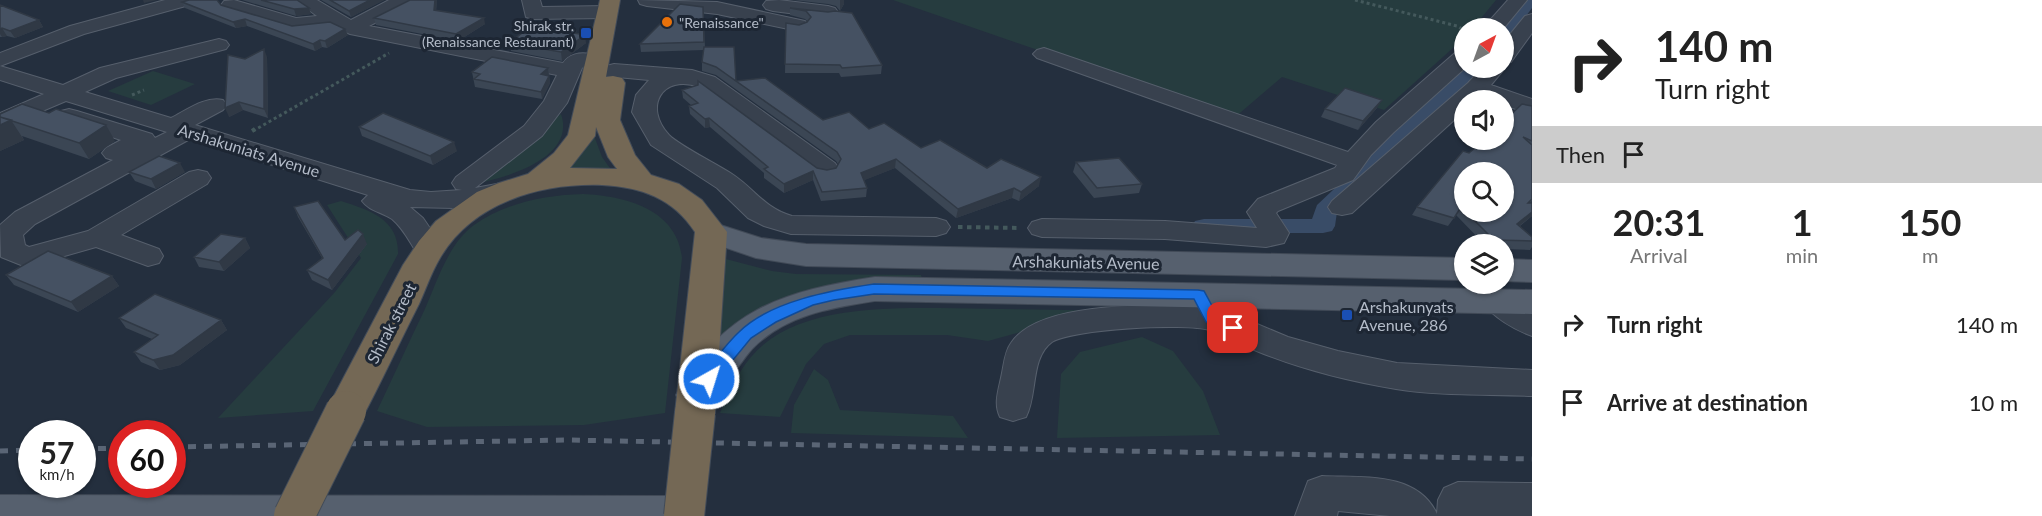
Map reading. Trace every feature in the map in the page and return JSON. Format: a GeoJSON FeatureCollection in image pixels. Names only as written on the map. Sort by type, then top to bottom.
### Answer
{"type":"FeatureCollection","features":[{"type":"Feature","properties":{"kind":"highway","name":"Shirak street"},"geometry":{"type":"LineString","coordinates":[[614,4],[607,62],[606,120],[622,157],[639,179]]}},
{"type":"Feature","properties":{"kind":"highway","name":"Shirak street"},"geometry":{"type":"LineString","coordinates":[[539,180],[564,159],[581,136],[607,62]]}},
{"type":"Feature","properties":{"kind":"highway","name":"Shirak street"},"geometry":{"type":"LineString","coordinates":[[294,516],[429,249],[452,225],[501,191],[539,180],[590,175],[639,179],[670,190],[699,211],[711,232]]}},
{"type":"Feature","properties":{"kind":"highway"},"geometry":{"type":"LineString","coordinates":[[684,516],[711,232]]}},
{"type":"Feature","properties":{"kind":"main road","name":"Arshakuniats Avenue"},"geometry":{"type":"LineString","coordinates":[[711,232],[756,248],[806,255],[1454,269]]}},
{"type":"Feature","properties":{"kind":"main road","name":"Arshakuniats Avenue"},"geometry":{"type":"LineString","coordinates":[[1514,288],[1532,271]]}},
{"type":"Feature","properties":{"kind":"main road","name":"Arshakuniats Avenue"},"geometry":{"type":"LineString","coordinates":[[695,404],[746,334],[790,308],[834,295],[874,289],[1205,306],[1454,294]]}},
{"type":"Feature","properties":{"kind":"main road"},"geometry":{"type":"LineString","coordinates":[[0,515],[676,516]]}},
{"type":"Feature","properties":{"kind":"street"},"geometry":{"type":"LineString","coordinates":[[0,60],[77,30],[186,0]]}},
{"type":"Feature","properties":{"kind":"street"},"geometry":{"type":"LineString","coordinates":[[304,0],[343,24]]}},
{"type":"Feature","properties":{"kind":"street"},"geometry":{"type":"LineString","coordinates":[[343,24],[404,0]]}},
{"type":"Feature","properties":{"kind":"street"},"geometry":{"type":"LineString","coordinates":[[531,0],[533,13],[614,4]]}},
{"type":"Feature","properties":{"kind":"street"},"geometry":{"type":"LineString","coordinates":[[647,0],[675,1],[798,25]]}},
{"type":"Feature","properties":{"kind":"street"},"geometry":{"type":"LineString","coordinates":[[735,0],[828,12]]}},
{"type":"Feature","properties":{"kind":"street"},"geometry":{"type":"LineString","coordinates":[[1502,18],[1518,0]]}},
{"type":"Feature","properties":{"kind":"street"},"geometry":{"type":"LineString","coordinates":[[231,5],[296,24],[343,24],[410,41],[569,71]]}},
{"type":"Feature","properties":{"kind":"street"},"geometry":{"type":"LineString","coordinates":[[1524,43],[1532,20]]}},
{"type":"Feature","properties":{"kind":"street"},"geometry":{"type":"LineString","coordinates":[[0,122],[66,100],[108,73],[219,45]]}},
{"type":"Feature","properties":{"kind":"street"},"geometry":{"type":"LineString","coordinates":[[1044,54],[1353,162]]}},
{"type":"Feature","properties":{"kind":"street"},"geometry":{"type":"LineString","coordinates":[[465,183],[533,131],[555,103],[573,64],[584,57],[707,82],[717,87],[826,169]]}},
{"type":"Feature","properties":{"kind":"street"},"geometry":{"type":"LineString","coordinates":[[1042,228],[1166,231],[1274,237],[1271,227],[1261,212],[1268,205],[1344,174],[1385,127],[1454,66]]}},
{"type":"Feature","properties":{"kind":"street","name":"Arshakuniats Avenue"},"geometry":{"type":"LineString","coordinates":[[0,73],[66,100]]}},
{"type":"Feature","properties":{"kind":"street"},"geometry":{"type":"LineString","coordinates":[[679,76],[655,86],[647,95],[644,112],[651,126],[660,140],[726,182],[758,212],[791,225],[936,227]]}},
{"type":"Feature","properties":{"kind":"street"},"geometry":{"type":"LineString","coordinates":[[1342,207],[1485,78]]}},
{"type":"Feature","properties":{"kind":"street","name":"Arshakuniats Avenue"},"geometry":{"type":"LineString","coordinates":[[0,83],[66,100],[188,123],[407,198],[428,202],[459,201],[501,191]]}},
{"type":"Feature","properties":{"kind":"street"},"geometry":{"type":"LineString","coordinates":[[1476,88],[1532,107]]}},
{"type":"Feature","properties":{"kind":"street"},"geometry":{"type":"LineString","coordinates":[[66,100],[69,116],[143,139],[100,161],[116,169]]}},
{"type":"Feature","properties":{"kind":"street"},"geometry":{"type":"LineString","coordinates":[[198,178],[98,237],[26,257],[11,250],[8,233],[25,218],[116,169],[188,123],[247,134],[420,187]]}},
{"type":"Feature","properties":{"kind":"street","name":"Arshakuniats Avenue"},"geometry":{"type":"LineString","coordinates":[[188,123],[396,208],[414,223],[429,249]]}},
{"type":"Feature","properties":{"kind":"street"},"geometry":{"type":"LineString","coordinates":[[1210,235],[1226,264]]}},
{"type":"Feature","properties":{"kind":"street"},"geometry":{"type":"LineString","coordinates":[[98,237],[148,256]]}},
{"type":"Feature","properties":{"kind":"street"},"geometry":{"type":"LineString","coordinates":[[1513,294],[1532,324]]}},
{"type":"Feature","properties":{"kind":"street"},"geometry":{"type":"LineString","coordinates":[[1013,407],[1024,349],[1042,332],[1082,322],[1205,306],[1277,346],[1338,364],[1397,376],[1532,383]]}},
{"type":"Feature","properties":{"kind":"street"},"geometry":{"type":"LineString","coordinates":[[1316,516],[1322,494],[1398,498],[1418,516]]}},
{"type":"Feature","properties":{"kind":"street"},"geometry":{"type":"LineString","coordinates":[[1458,516],[1458,500],[1532,501]]}},
{"type":"Feature","properties":{"kind":"path"},"geometry":{"type":"LineString","coordinates":[[1355,0],[1454,25]]}},
{"type":"Feature","properties":{"kind":"path"},"geometry":{"type":"LineString","coordinates":[[247,134],[410,41]]}},
{"type":"Feature","properties":{"kind":"path"},"geometry":{"type":"LineString","coordinates":[[936,227],[1042,228]]}},
{"type":"Feature","properties":{"kind":"green space"},"geometry":{"type":"Polygon","coordinates":[[[893,0],[1496,0],[1481,18],[1454,18],[1454,47],[1384,110],[1282,77],[1234,118],[893,0]]]}},
{"type":"Feature","properties":{"kind":"green space"},"geometry":{"type":"Polygon","coordinates":[[[153,71],[195,84],[151,105],[108,91],[153,71]]]}},
{"type":"Feature","properties":{"kind":"green space"},"geometry":{"type":"Polygon","coordinates":[[[561,114],[563,130],[558,144],[547,155],[515,172],[467,185],[561,114]]]}},
{"type":"Feature","properties":{"kind":"green space"},"geometry":{"type":"Polygon","coordinates":[[[593,133],[602,157],[612,171],[560,171],[593,133]]]}},
{"type":"Feature","properties":{"kind":"green space"},"geometry":{"type":"Polygon","coordinates":[[[583,194],[615,198],[646,208],[660,217],[678,241],[682,258],[665,413],[584,425],[427,427],[377,411],[444,264],[465,233],[486,217],[512,206],[540,198],[583,194]]]}},
{"type":"Feature","properties":{"kind":"green space"},"geometry":{"type":"Polygon","coordinates":[[[341,201],[372,212],[388,224],[397,242],[398,254],[313,411],[218,418],[335,292],[361,258],[327,205],[341,201]]]}},
{"type":"Feature","properties":{"kind":"green space"},"geometry":{"type":"Polygon","coordinates":[[[722,258],[772,271],[796,274],[921,275],[922,280],[830,288],[795,294],[763,308],[718,340],[722,258]]]}},
{"type":"Feature","properties":{"kind":"green space"},"geometry":{"type":"Polygon","coordinates":[[[939,308],[1135,311],[1057,322],[988,341],[947,335],[850,335],[824,344],[806,364],[780,417],[720,413],[746,363],[769,341],[790,328],[813,320],[864,310],[939,308]]]}},
{"type":"Feature","properties":{"kind":"green space"},"geometry":{"type":"Polygon","coordinates":[[[1142,337],[1173,351],[1203,391],[1220,435],[1057,438],[1061,374],[1080,352],[1142,337]]]}},
{"type":"Feature","properties":{"kind":"green space"},"geometry":{"type":"Polygon","coordinates":[[[814,369],[828,380],[840,410],[953,416],[968,438],[791,433],[794,405],[814,369]]]}},
{"type":"Feature","properties":{"kind":"building"},"geometry":{"type":"Polygon","coordinates":[[[217,0],[221,5],[292,26],[330,22],[345,29],[325,41],[320,40],[313,44],[245,19],[233,22],[182,2],[217,0]]]}},
{"type":"Feature","properties":{"kind":"building"},"geometry":{"type":"Polygon","coordinates":[[[261,0],[297,0],[309,8],[294,9],[261,0]]]}},
{"type":"Feature","properties":{"kind":"building"},"geometry":{"type":"Polygon","coordinates":[[[330,0],[370,0],[349,11],[330,0]]]}},
{"type":"Feature","properties":{"kind":"building"},"geometry":{"type":"Polygon","coordinates":[[[410,0],[435,0],[434,10],[484,18],[456,34],[374,18],[410,0]]]}},
{"type":"Feature","properties":{"kind":"building"},"geometry":{"type":"Polygon","coordinates":[[[680,4],[703,7],[704,42],[640,44],[680,4]]]}},
{"type":"Feature","properties":{"kind":"building"},"geometry":{"type":"Polygon","coordinates":[[[0,5],[39,20],[10,31],[0,29],[0,5]]]}},
{"type":"Feature","properties":{"kind":"building"},"geometry":{"type":"Polygon","coordinates":[[[790,8],[852,13],[882,65],[842,68],[840,65],[785,64],[786,23],[799,25],[807,22],[811,17],[806,11],[790,8]]]}},
{"type":"Feature","properties":{"kind":"building"},"geometry":{"type":"Polygon","coordinates":[[[534,24],[576,31],[574,33],[585,35],[561,52],[509,43],[534,24]]]}},
{"type":"Feature","properties":{"kind":"building"},"geometry":{"type":"Polygon","coordinates":[[[704,47],[734,47],[736,81],[716,67],[702,62],[704,47]]]}},
{"type":"Feature","properties":{"kind":"building"},"geometry":{"type":"Polygon","coordinates":[[[264,49],[264,109],[239,102],[225,108],[228,55],[245,59],[264,49]]]}},
{"type":"Feature","properties":{"kind":"building"},"geometry":{"type":"Polygon","coordinates":[[[492,57],[548,68],[541,74],[549,76],[541,92],[474,79],[480,74],[472,72],[492,57]]]}},
{"type":"Feature","properties":{"kind":"building"},"geometry":{"type":"Polygon","coordinates":[[[765,78],[823,120],[849,112],[869,129],[884,123],[921,148],[940,140],[987,168],[1001,159],[1041,177],[1021,192],[1014,188],[958,209],[896,159],[861,173],[867,188],[822,192],[813,171],[784,184],[764,169],[768,167],[709,118],[705,119],[689,106],[698,103],[682,90],[698,85],[698,81],[817,168],[827,170],[836,168],[841,159],[837,152],[736,81],[765,78]]]}},
{"type":"Feature","properties":{"kind":"building"},"geometry":{"type":"Polygon","coordinates":[[[1345,88],[1382,100],[1363,121],[1325,109],[1345,88]]]}},
{"type":"Feature","properties":{"kind":"building"},"geometry":{"type":"Polygon","coordinates":[[[22,104],[49,113],[56,109],[106,125],[79,143],[0,117],[0,114],[22,104]]]}},
{"type":"Feature","properties":{"kind":"building"},"geometry":{"type":"Polygon","coordinates":[[[1522,104],[1532,106],[1532,141],[1523,137],[1532,145],[1532,199],[1528,203],[1532,203],[1532,212],[1517,224],[1532,237],[1532,241],[1514,241],[1514,234],[1488,234],[1476,222],[1514,222],[1514,162],[1454,162],[1454,218],[1417,207],[1463,151],[1469,153],[1472,150],[1514,150],[1514,112],[1522,104]]]}},
{"type":"Feature","properties":{"kind":"building"},"geometry":{"type":"Polygon","coordinates":[[[383,113],[454,142],[430,156],[359,127],[383,113]]]}},
{"type":"Feature","properties":{"kind":"building"},"geometry":{"type":"Polygon","coordinates":[[[0,117],[11,120],[0,125],[0,117]]]}},
{"type":"Feature","properties":{"kind":"building"},"geometry":{"type":"Polygon","coordinates":[[[159,156],[180,163],[151,179],[129,172],[159,156]]]}},
{"type":"Feature","properties":{"kind":"building"},"geometry":{"type":"Polygon","coordinates":[[[1119,158],[1142,184],[1097,188],[1076,162],[1119,158]]]}},
{"type":"Feature","properties":{"kind":"building"},"geometry":{"type":"Polygon","coordinates":[[[318,201],[345,240],[358,230],[363,234],[328,280],[307,270],[323,258],[294,207],[318,201]]]}},
{"type":"Feature","properties":{"kind":"building"},"geometry":{"type":"Polygon","coordinates":[[[221,234],[245,238],[219,262],[194,257],[221,234]]]}},
{"type":"Feature","properties":{"kind":"building"},"geometry":{"type":"Polygon","coordinates":[[[48,251],[112,276],[71,302],[6,275],[48,251]]]}},
{"type":"Feature","properties":{"kind":"building"},"geometry":{"type":"Polygon","coordinates":[[[155,294],[221,320],[173,355],[153,360],[134,352],[158,335],[119,318],[155,294]]]}},
{"type":"Feature","properties":{"kind":"waterway"},"geometry":{"type":"LineString","coordinates":[[1514,21],[1530,0]]}},
{"type":"Feature","properties":{"kind":"waterway"},"geometry":{"type":"LineString","coordinates":[[1204,226],[1323,226],[1325,210],[1464,78]]}},
{"type":"Feature","properties":{"kind":"railway"},"geometry":{"type":"LineString","coordinates":[[186,447],[566,440],[1532,459]]}},
{"type":"Feature","properties":{"kind":"railway"},"geometry":{"type":"LineString","coordinates":[[96,449],[108,448]]}},
{"type":"Feature","properties":{"kind":"railway"},"geometry":{"type":"LineString","coordinates":[[0,451],[18,450]]}},
{"type":"Feature","properties":{"kind":"place","name":"\"Renaissance\""},"geometry":{"type":"Point","coordinates":[667,22]}},
{"type":"Feature","properties":{"kind":"place","name":"Shirak str. (Renaissance Restaurant)"},"geometry":{"type":"Point","coordinates":[586,33]}},
{"type":"Feature","properties":{"kind":"place","name":"Arshakunyats Avenue, 286"},"geometry":{"type":"Point","coordinates":[1347,315]}},
{"type":"Feature","properties":{"kind":"route"},"geometry":{"type":"LineString","coordinates":[[709,379],[746,334],[771,318],[808,302],[834,295],[874,289],[1198,294],[1212,318],[1233,328]]}}]}
